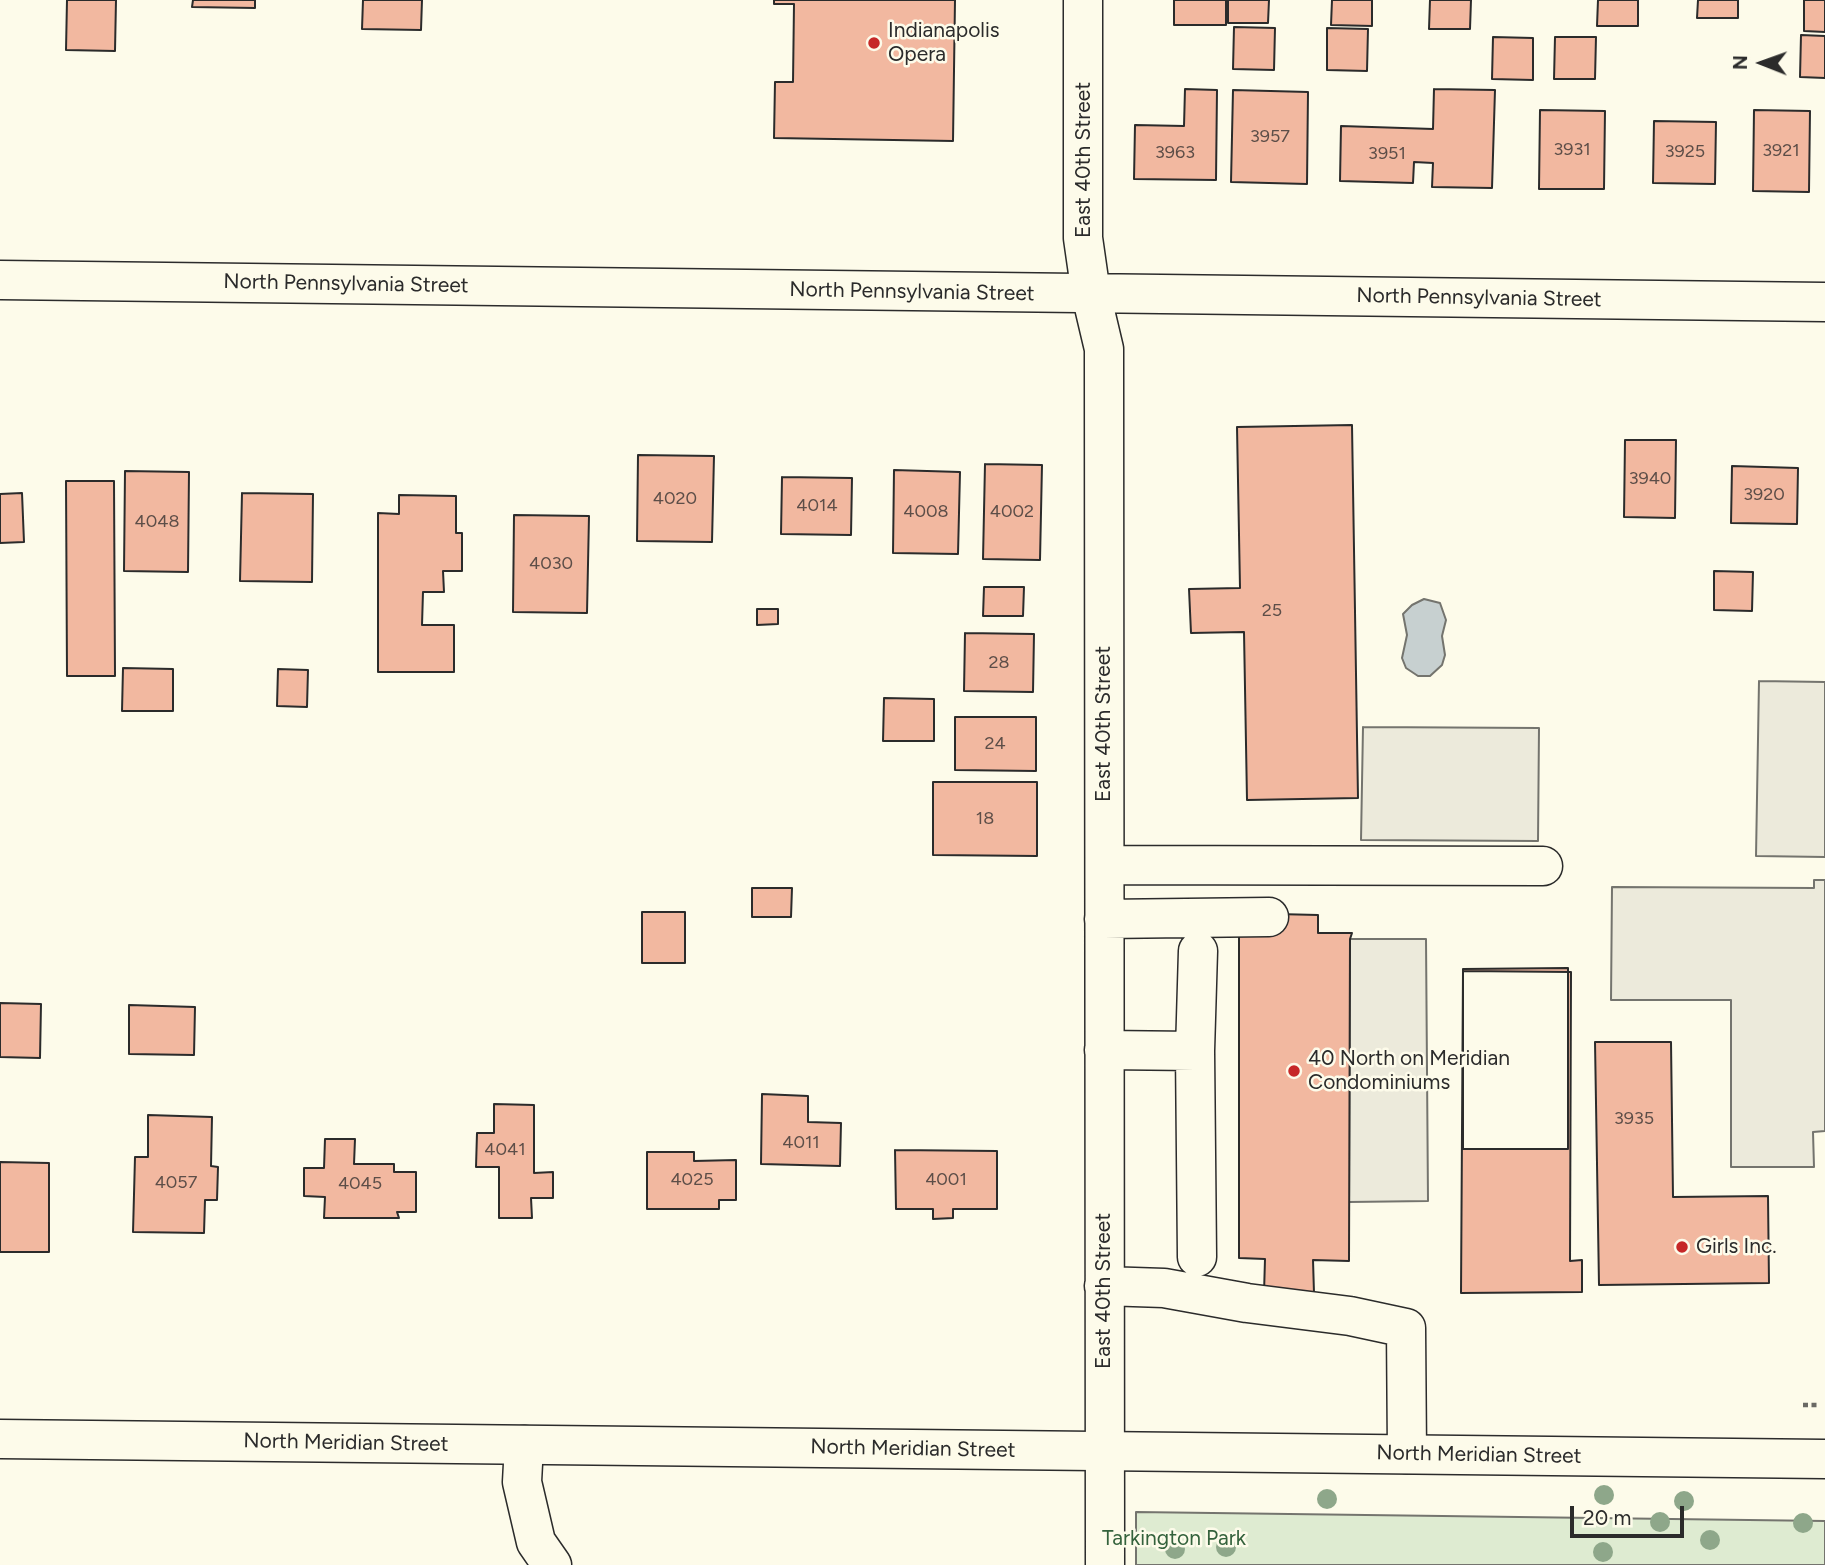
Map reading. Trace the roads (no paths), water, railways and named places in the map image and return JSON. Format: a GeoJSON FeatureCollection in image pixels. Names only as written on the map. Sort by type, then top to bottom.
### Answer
{"type":"FeatureCollection","features":[{"type":"Feature","properties":{"kind":"street","name":"East 40th Street"},"geometry":{"type":"LineString","coordinates":[[1083,0],[1083,238],[1091,294],[1104,349],[1105,1565]]}},
{"type":"Feature","properties":{"kind":"street","name":"North Pennsylvania Street"},"geometry":{"type":"LineString","coordinates":[[0,280],[1825,302]]}},
{"type":"Feature","properties":{"kind":"street"},"geometry":{"type":"LineString","coordinates":[[1105,865],[1543,866]]}},
{"type":"Feature","properties":{"kind":"street"},"geometry":{"type":"LineString","coordinates":[[1104,919],[1269,917]]}},
{"type":"Feature","properties":{"kind":"street"},"geometry":{"type":"LineString","coordinates":[[1197,1257],[1195,1051],[1198,951]]}},
{"type":"Feature","properties":{"kind":"street"},"geometry":{"type":"LineString","coordinates":[[1104,1050],[1195,1051]]}},
{"type":"Feature","properties":{"kind":"street"},"geometry":{"type":"LineString","coordinates":[[1104,1286],[1164,1288],[1247,1303],[1350,1316],[1406,1328],[1406,1454]]}},
{"type":"Feature","properties":{"kind":"street","name":"North Meridian Street"},"geometry":{"type":"LineString","coordinates":[[0,1439],[1825,1459]]}},
{"type":"Feature","properties":{"kind":"street"},"geometry":{"type":"LineString","coordinates":[[524,1445],[522,1482],[533,1532],[536,1542],[552,1565]]}},
{"type":"Feature","properties":{"kind":"place","name":"Indianapolis Opera"},"geometry":{"type":"Point","coordinates":[874,43]}},
{"type":"Feature","properties":{"kind":"place","name":"40 North on Meridian Condominiums"},"geometry":{"type":"Point","coordinates":[1294,1071]}},
{"type":"Feature","properties":{"kind":"place","name":"Girls Inc."},"geometry":{"type":"Point","coordinates":[1682,1247]}},
{"type":"Feature","properties":{"kind":"park label","name":"Tarkington Park"},"geometry":{"type":"Point","coordinates":[1174,1539]}}]}
